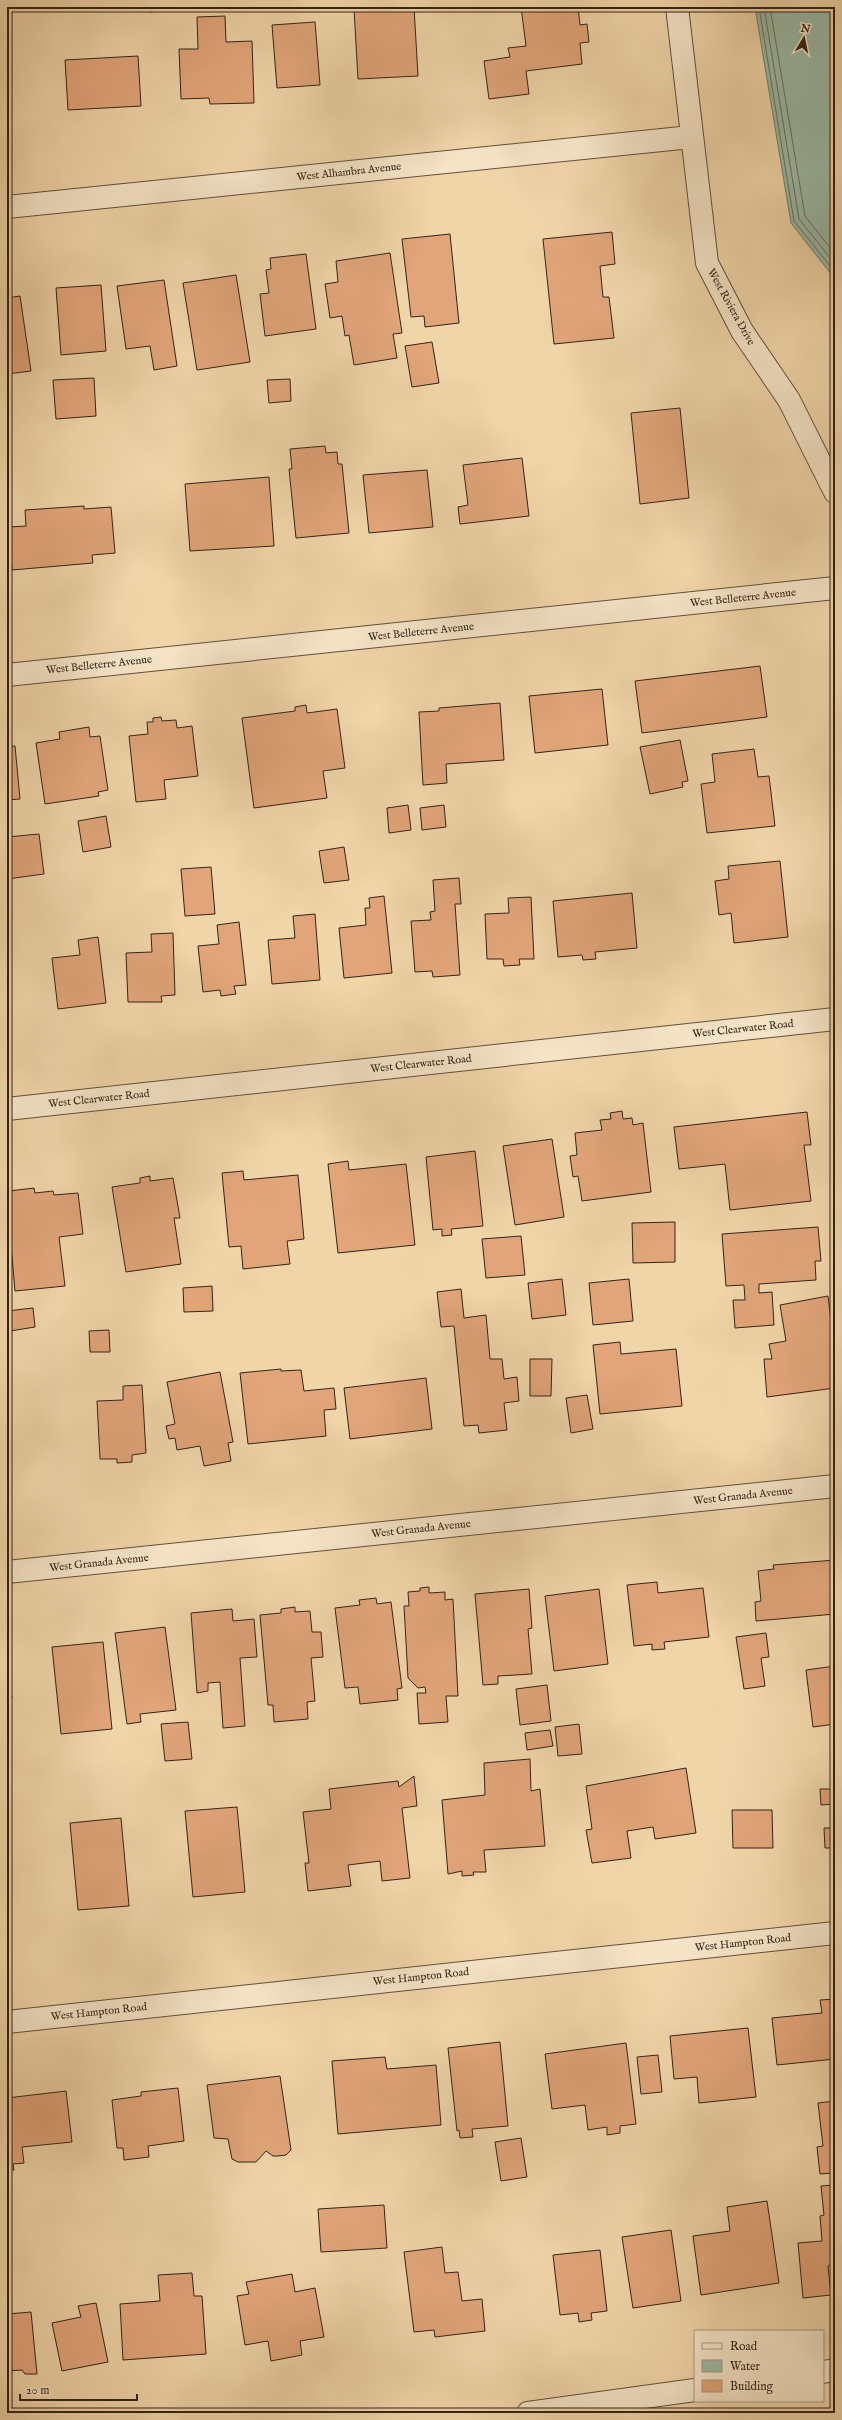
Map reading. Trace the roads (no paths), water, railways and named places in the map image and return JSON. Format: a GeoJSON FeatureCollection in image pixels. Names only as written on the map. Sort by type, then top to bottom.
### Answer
{"type":"FeatureCollection","features":[{"type":"Feature","properties":{"kind":"street","name":"West Riviera Drive"},"geometry":{"type":"LineString","coordinates":[[677,7],[690,137],[707,263],[742,331],[789,400],[835,492]]}},
{"type":"Feature","properties":{"kind":"street","name":"West Alhambra Avenue"},"geometry":{"type":"LineString","coordinates":[[7,208],[690,137]]}},
{"type":"Feature","properties":{"kind":"street","name":"West Belleterre Avenue"},"geometry":{"type":"LineString","coordinates":[[7,675],[835,588]]}},
{"type":"Feature","properties":{"kind":"street","name":"West Clearwater Road"},"geometry":{"type":"LineString","coordinates":[[7,1109],[835,1019]]}},
{"type":"Feature","properties":{"kind":"street","name":"West Granada Avenue"},"geometry":{"type":"LineString","coordinates":[[7,1572],[835,1486]]}},
{"type":"Feature","properties":{"kind":"street","name":"West Hampton Road"},"geometry":{"type":"LineString","coordinates":[[7,2022],[835,1933]]}},
{"type":"Feature","properties":{"kind":"street"},"geometry":{"type":"LineString","coordinates":[[824,2372],[835,2370]]}},
{"type":"Feature","properties":{"kind":"street"},"geometry":{"type":"LineString","coordinates":[[528,2413],[694,2390]]}},
{"type":"Feature","properties":{"kind":"water"},"geometry":{"type":"Polygon","coordinates":[[[755,7],[835,7],[835,279],[791,223],[755,7]]]}}]}
